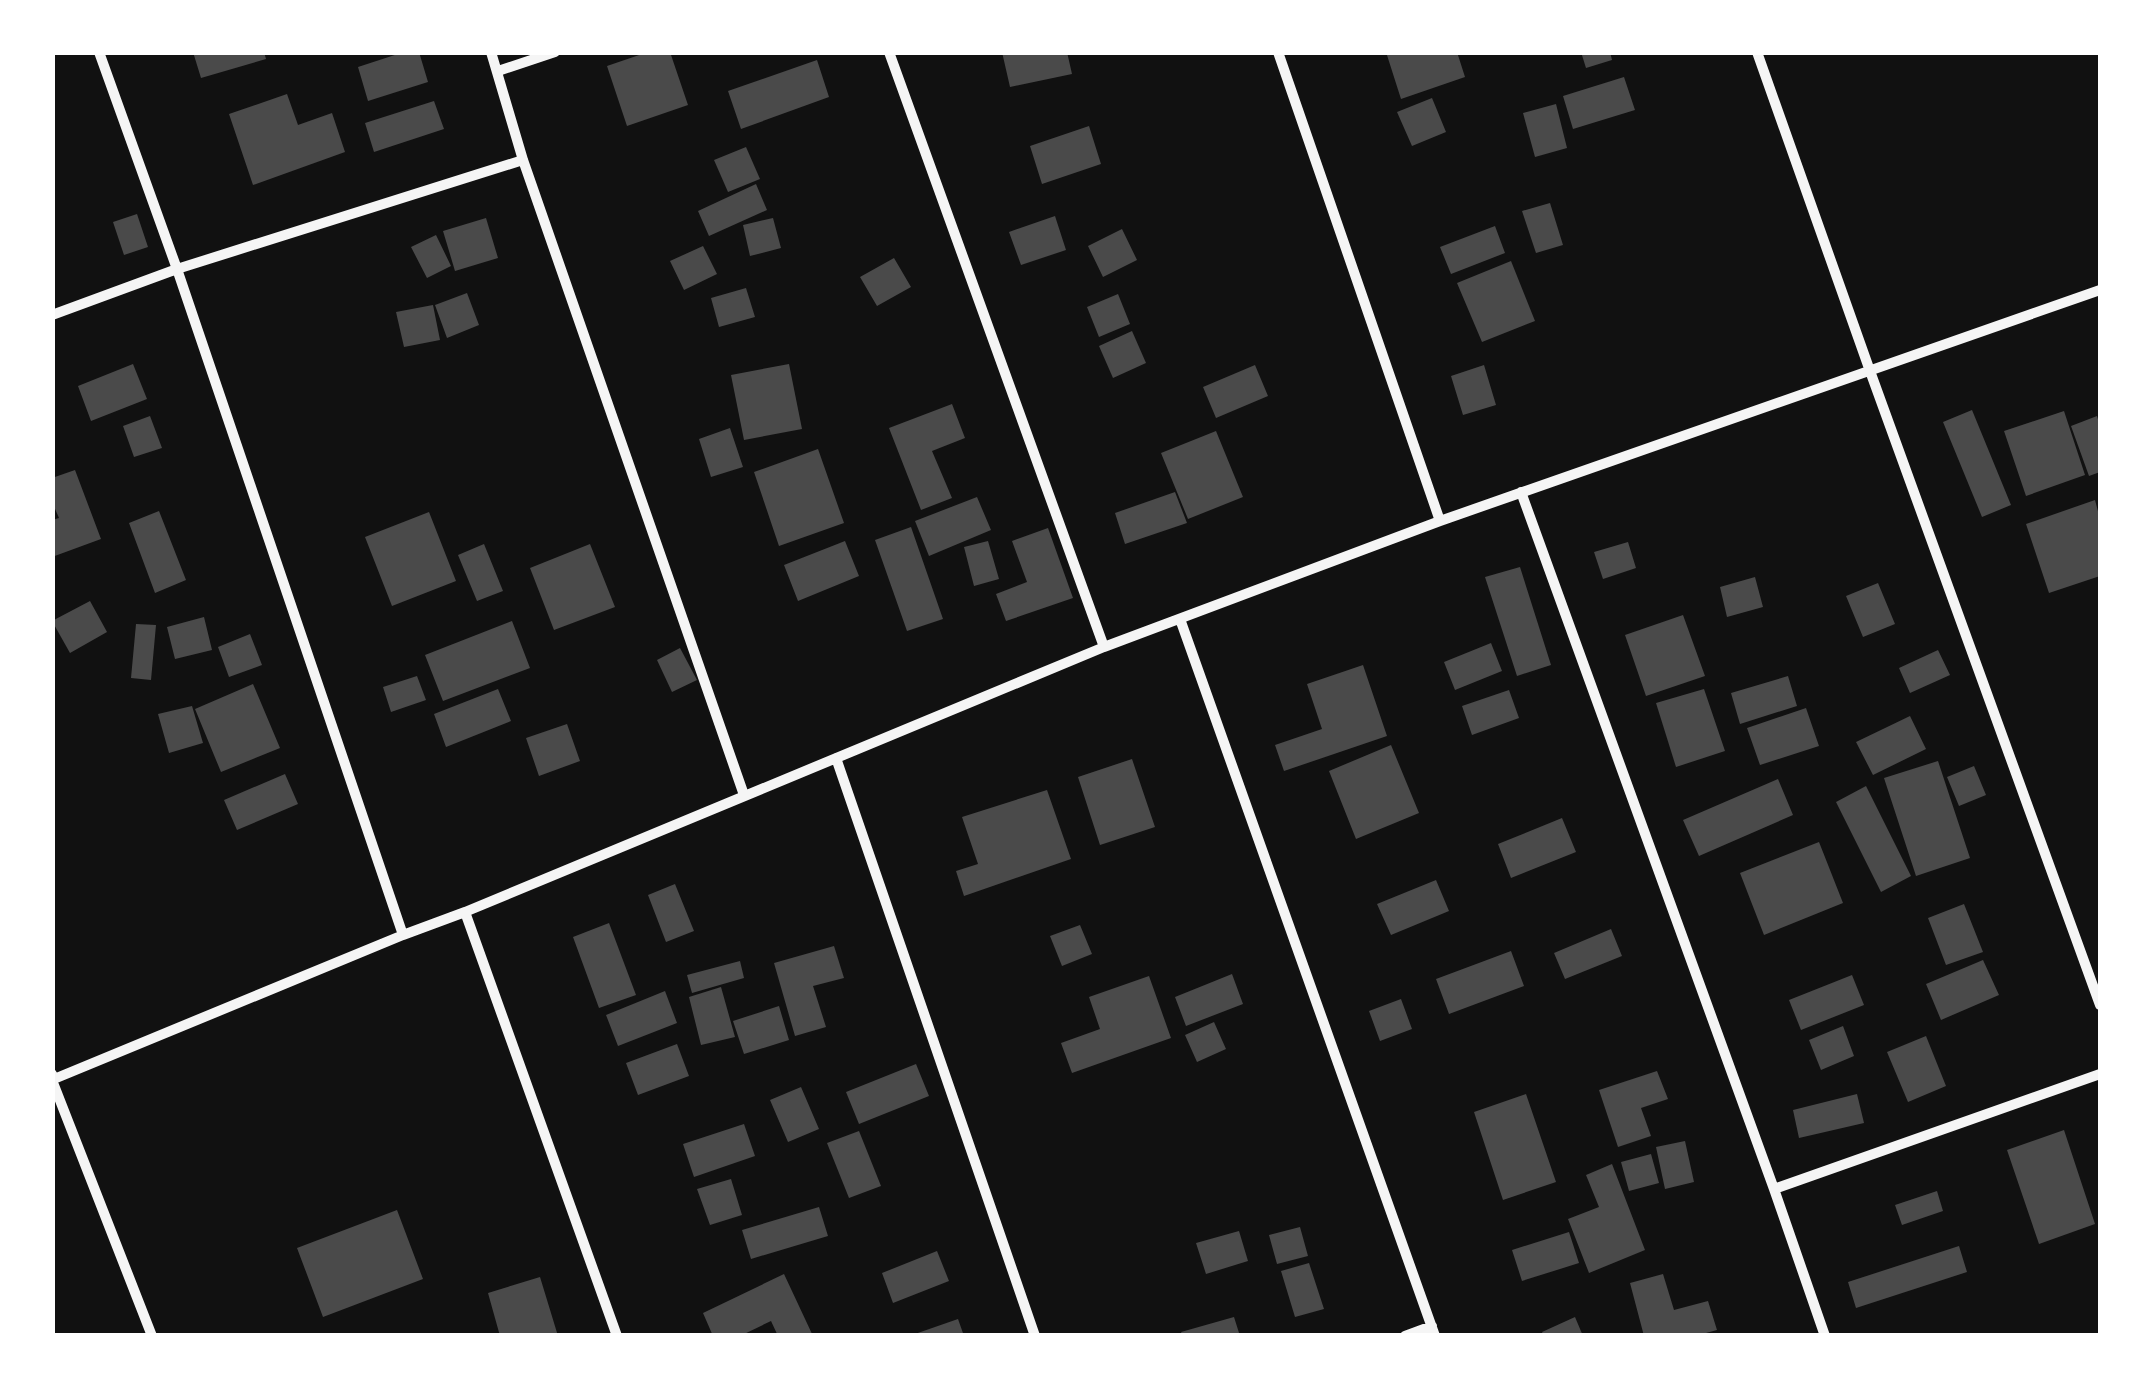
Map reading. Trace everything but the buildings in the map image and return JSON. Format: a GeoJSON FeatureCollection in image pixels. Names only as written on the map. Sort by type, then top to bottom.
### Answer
{"type":"FeatureCollection","features":[{"type":"Feature","properties":{"kind":"street"},"geometry":{"type":"LineString","coordinates":[[99,52],[177,268],[403,935]]}},
{"type":"Feature","properties":{"kind":"street"},"geometry":{"type":"LineString","coordinates":[[491,52],[523,160],[744,795]]}},
{"type":"Feature","properties":{"kind":"street"},"geometry":{"type":"LineString","coordinates":[[498,71],[554,52]]}},
{"type":"Feature","properties":{"kind":"street"},"geometry":{"type":"LineString","coordinates":[[890,52],[1104,648]]}},
{"type":"Feature","properties":{"kind":"street"},"geometry":{"type":"LineString","coordinates":[[1278,52],[1440,521]]}},
{"type":"Feature","properties":{"kind":"street"},"geometry":{"type":"LineString","coordinates":[[1757,52],[2100,1005]]}},
{"type":"Feature","properties":{"kind":"street"},"geometry":{"type":"LineString","coordinates":[[52,314],[177,268],[523,160]]}},
{"type":"Feature","properties":{"kind":"street"},"geometry":{"type":"LineString","coordinates":[[152,1336],[53,1078],[1104,648],[1520,492],[2100,290]]}},
{"type":"Feature","properties":{"kind":"street"},"geometry":{"type":"LineString","coordinates":[[1520,492],[1824,1336]]}},
{"type":"Feature","properties":{"kind":"street"},"geometry":{"type":"LineString","coordinates":[[1180,619],[1433,1331],[1405,1336]]}},
{"type":"Feature","properties":{"kind":"street"},"geometry":{"type":"LineString","coordinates":[[836,758],[1036,1336]]}},
{"type":"Feature","properties":{"kind":"street"},"geometry":{"type":"LineString","coordinates":[[465,912],[617,1336]]}},
{"type":"Feature","properties":{"kind":"street"},"geometry":{"type":"LineString","coordinates":[[1774,1189],[2100,1074]]}}]}
